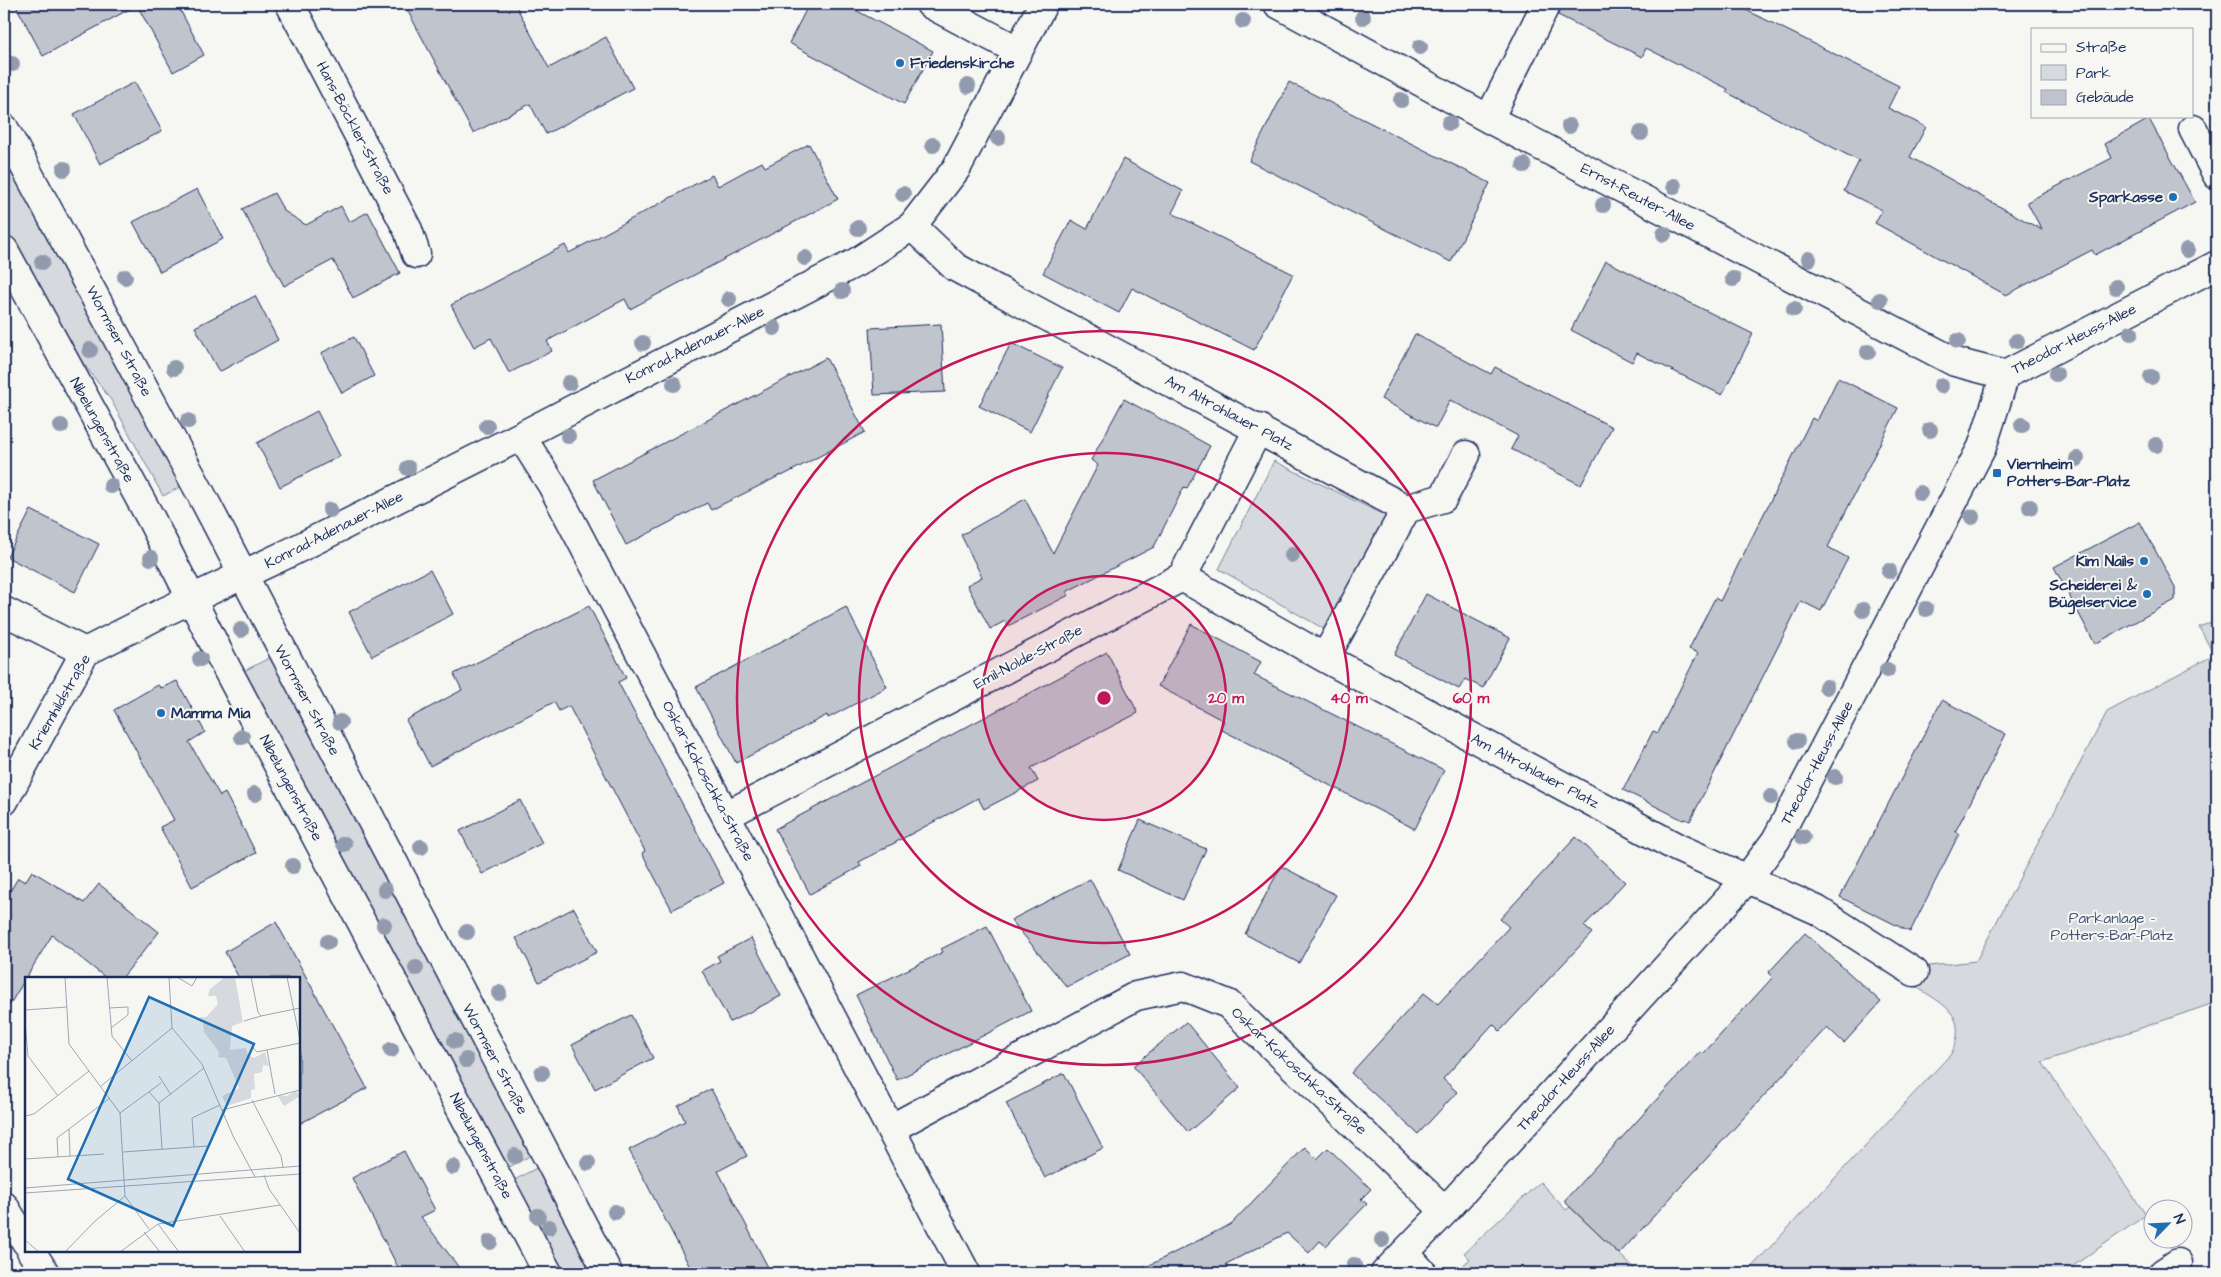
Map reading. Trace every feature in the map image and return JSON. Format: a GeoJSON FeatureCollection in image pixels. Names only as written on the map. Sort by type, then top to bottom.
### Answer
{"type":"FeatureCollection","features":[{"type":"Feature","properties":{"kind":"street","name":"Hans-Böckler-Straße"},"geometry":{"type":"LineString","coordinates":[[290,4],[408,230],[416,254]]}},
{"type":"Feature","properties":{"kind":"street"},"geometry":{"type":"LineString","coordinates":[[930,4],[1017,50]]}},
{"type":"Feature","properties":{"kind":"street","name":"Konrad-Adenauer-Allee"},"geometry":{"type":"LineString","coordinates":[[192,599],[521,436],[857,262],[912,226],[956,169],[1042,4]]}},
{"type":"Feature","properties":{"kind":"street","name":"Ernst-Reuter-Allee"},"geometry":{"type":"LineString","coordinates":[[1278,4],[1489,119],[1955,362],[2005,375]]}},
{"type":"Feature","properties":{"kind":"street"},"geometry":{"type":"LineString","coordinates":[[1489,119],[1546,4]]}},
{"type":"Feature","properties":{"kind":"street","name":"Wormser Straße"},"geometry":{"type":"LineString","coordinates":[[4,128],[243,575],[608,1273]]}},
{"type":"Feature","properties":{"kind":"street"},"geometry":{"type":"LineString","coordinates":[[2193,130],[2217,175]]}},
{"type":"Feature","properties":{"kind":"street","name":"Am Altrohlauer Platz"},"geometry":{"type":"LineString","coordinates":[[912,226],[955,266],[1259,428],[1406,509]]}},
{"type":"Feature","properties":{"kind":"street","name":"Nibelungenstraße"},"geometry":{"type":"LineString","coordinates":[[4,250],[151,519],[548,1273]]}},
{"type":"Feature","properties":{"kind":"street","name":"Theodor-Heuss-Allee"},"geometry":{"type":"LineString","coordinates":[[1385,1273],[1445,1210],[1747,879],[1776,840],[1982,447],[2005,375],[2217,265]]}},
{"type":"Feature","properties":{"kind":"street"},"geometry":{"type":"LineString","coordinates":[[1182,577],[1259,428]]}},
{"type":"Feature","properties":{"kind":"street","name":"Oskar-Kokoschka-Straße"},"geometry":{"type":"LineString","coordinates":[[521,436],[552,486],[727,815],[966,1273]]}},
{"type":"Feature","properties":{"kind":"street"},"geometry":{"type":"LineString","coordinates":[[1325,658],[1406,509],[1443,498],[1466,455]]}},
{"type":"Feature","properties":{"kind":"street","name":"Am Altrohlauer Platz"},"geometry":{"type":"LineString","coordinates":[[1182,577],[1325,658],[1678,848],[1817,910],[1914,972]]}},
{"type":"Feature","properties":{"kind":"street","name":"Emil-Nolde-Straße"},"geometry":{"type":"LineString","coordinates":[[727,815],[1182,577]]}},
{"type":"Feature","properties":{"kind":"street","name":"Kriemhildstraße"},"geometry":{"type":"LineString","coordinates":[[4,801],[85,652],[192,599]]}},
{"type":"Feature","properties":{"kind":"street"},"geometry":{"type":"LineString","coordinates":[[4,611],[85,652]]}},
{"type":"Feature","properties":{"kind":"street","name":"Oskar-Kokoschka-Straße"},"geometry":{"type":"LineString","coordinates":[[892,1128],[1136,996],[1183,986],[1228,1004],[1445,1210]]}},
{"type":"Feature","properties":{"kind":"street"},"geometry":{"type":"LineString","coordinates":[[4,1206],[25,1240]]}},
{"type":"Feature","properties":{"kind":"street"},"geometry":{"type":"LineString","coordinates":[[32,1252],[45,1273]]}},
{"type":"Feature","properties":{"kind":"street"},"geometry":{"type":"LineString","coordinates":[[1405,1253],[1423,1273]]}},
{"type":"Feature","properties":{"kind":"green space"},"geometry":{"type":"Polygon","coordinates":[[[4,148],[184,485],[163,496],[111,400],[58,330],[4,229],[4,148]]]}},
{"type":"Feature","properties":{"kind":"green space"},"geometry":{"type":"Polygon","coordinates":[[[1274,461],[1386,516],[1324,629],[1219,569],[1274,461]]]}},
{"type":"Feature","properties":{"kind":"green space","name":"Parkanlage - Potters-Bar-Platz"},"geometry":{"type":"Polygon","coordinates":[[[2217,620],[2217,1002],[2042,1062],[2144,1212],[2144,1216],[2073,1266],[2073,1273],[1746,1273],[1951,1054],[1956,1040],[1957,1028],[1955,1019],[1941,1003],[1910,983],[1920,967],[1976,961],[2107,712],[2214,655],[2199,627],[2217,620]]]}},
{"type":"Feature","properties":{"kind":"green space"},"geometry":{"type":"Polygon","coordinates":[[[273,656],[535,1153],[504,1170],[242,672],[273,656]]]}},
{"type":"Feature","properties":{"kind":"green space"},"geometry":{"type":"Polygon","coordinates":[[[540,1166],[596,1273],[559,1273],[511,1182],[540,1166]]]}},
{"type":"Feature","properties":{"kind":"green space"},"geometry":{"type":"Polygon","coordinates":[[[1540,1182],[1566,1210],[1570,1207],[1639,1273],[1461,1273],[1460,1268],[1470,1259],[1464,1253],[1540,1182]]]}},
{"type":"Feature","properties":{"kind":"building"},"geometry":{"type":"Polygon","coordinates":[[[15,4],[177,4],[204,55],[173,72],[137,5],[43,56],[15,4]]]}},
{"type":"Feature","properties":{"kind":"building"},"geometry":{"type":"Polygon","coordinates":[[[404,4],[515,4],[549,68],[606,37],[633,88],[546,134],[530,104],[473,133],[404,4]]]}},
{"type":"Feature","properties":{"kind":"building"},"geometry":{"type":"Polygon","coordinates":[[[809,4],[844,4],[933,51],[904,104],[789,43],[809,4]]]}},
{"type":"Feature","properties":{"kind":"building"},"geometry":{"type":"Polygon","coordinates":[[[1562,4],[1734,4],[1899,86],[1888,108],[1926,127],[1910,157],[2042,230],[2027,202],[2112,158],[2105,144],[2149,119],[2195,202],[2095,255],[2092,250],[2006,295],[1875,223],[1882,210],[1844,191],[1859,161],[1726,92],[1728,89],[1646,48],[1642,57],[1558,15],[1562,4]]]}},
{"type":"Feature","properties":{"kind":"building"},"geometry":{"type":"Polygon","coordinates":[[[135,82],[162,131],[100,164],[74,114],[135,82]]]}},
{"type":"Feature","properties":{"kind":"building"},"geometry":{"type":"Polygon","coordinates":[[[1289,82],[1490,183],[1451,262],[1249,161],[1289,82]]]}},
{"type":"Feature","properties":{"kind":"building"},"geometry":{"type":"Polygon","coordinates":[[[809,144],[838,199],[630,309],[625,299],[547,341],[552,351],[509,373],[491,338],[474,347],[451,305],[565,245],[569,253],[712,175],[718,186],[762,162],[765,167],[809,144]]]}},
{"type":"Feature","properties":{"kind":"building"},"geometry":{"type":"Polygon","coordinates":[[[1123,159],[1183,191],[1172,213],[1293,274],[1254,350],[1132,288],[1119,313],[1043,273],[1071,220],[1087,229],[1123,159]]]}},
{"type":"Feature","properties":{"kind":"building"},"geometry":{"type":"Polygon","coordinates":[[[197,189],[223,239],[160,272],[133,222],[197,189]]]}},
{"type":"Feature","properties":{"kind":"building"},"geometry":{"type":"Polygon","coordinates":[[[274,193],[284,211],[306,225],[341,206],[349,222],[368,212],[400,273],[353,298],[333,260],[284,286],[242,209],[274,193]]]}},
{"type":"Feature","properties":{"kind":"building"},"geometry":{"type":"Polygon","coordinates":[[[1606,261],[1753,334],[1722,395],[1637,353],[1632,362],[1571,330],[1606,261]]]}},
{"type":"Feature","properties":{"kind":"building"},"geometry":{"type":"Polygon","coordinates":[[[255,296],[278,340],[219,372],[195,327],[255,296]]]}},
{"type":"Feature","properties":{"kind":"building"},"geometry":{"type":"Polygon","coordinates":[[[941,324],[945,392],[874,395],[870,328],[941,324]]]}},
{"type":"Feature","properties":{"kind":"building"},"geometry":{"type":"Polygon","coordinates":[[[1415,334],[1491,374],[1495,367],[1612,427],[1581,485],[1511,449],[1518,436],[1450,400],[1436,428],[1381,399],[1415,334]]]}},
{"type":"Feature","properties":{"kind":"building"},"geometry":{"type":"Polygon","coordinates":[[[354,337],[374,376],[342,393],[321,353],[354,337]]]}},
{"type":"Feature","properties":{"kind":"building"},"geometry":{"type":"Polygon","coordinates":[[[1011,343],[1062,368],[1030,432],[979,406],[1011,343]]]}},
{"type":"Feature","properties":{"kind":"building"},"geometry":{"type":"Polygon","coordinates":[[[826,358],[865,432],[782,476],[711,510],[707,503],[626,545],[593,480],[826,358]]]}},
{"type":"Feature","properties":{"kind":"building"},"geometry":{"type":"Polygon","coordinates":[[[1838,378],[1898,408],[1828,547],[1848,558],[1821,611],[1801,601],[1690,821],[1683,820],[1623,790],[1653,731],[1658,733],[1698,653],[1689,649],[1715,598],[1720,601],[1812,418],[1817,421],[1838,378]]]}},
{"type":"Feature","properties":{"kind":"building"},"geometry":{"type":"Polygon","coordinates":[[[1124,399],[1210,446],[1187,488],[1184,487],[1154,547],[1066,592],[1069,595],[1008,626],[1005,621],[990,629],[967,585],[982,577],[961,535],[1025,499],[1053,553],[1098,465],[1091,460],[1124,399]]]}},
{"type":"Feature","properties":{"kind":"building"},"geometry":{"type":"Polygon","coordinates":[[[317,411],[340,456],[280,487],[257,443],[317,411]]]}},
{"type":"Feature","properties":{"kind":"building"},"geometry":{"type":"Polygon","coordinates":[[[31,510],[99,544],[75,592],[7,557],[31,510]]]}},
{"type":"Feature","properties":{"kind":"building"},"geometry":{"type":"Polygon","coordinates":[[[2140,522],[2175,587],[2175,600],[2095,644],[2054,567],[2140,522]]]}},
{"type":"Feature","properties":{"kind":"building"},"geometry":{"type":"Polygon","coordinates":[[[430,570],[453,614],[372,656],[349,612],[430,570]]]}},
{"type":"Feature","properties":{"kind":"building"},"geometry":{"type":"Polygon","coordinates":[[[1426,594],[1510,638],[1483,688],[1465,679],[1459,689],[1394,655],[1426,594]]]}},
{"type":"Feature","properties":{"kind":"building"},"geometry":{"type":"Polygon","coordinates":[[[589,606],[626,678],[618,682],[724,883],[672,910],[642,853],[645,851],[569,706],[559,711],[554,702],[430,766],[406,720],[462,690],[454,674],[589,606]]]}},
{"type":"Feature","properties":{"kind":"building"},"geometry":{"type":"Polygon","coordinates":[[[846,607],[887,687],[828,718],[827,715],[736,763],[696,687],[846,607]]]}},
{"type":"Feature","properties":{"kind":"building"},"geometry":{"type":"Polygon","coordinates":[[[1191,624],[1261,662],[1254,675],[1444,770],[1415,829],[1220,729],[1224,721],[1158,686],[1191,624]]]}},
{"type":"Feature","properties":{"kind":"building"},"geometry":{"type":"Polygon","coordinates":[[[1107,652],[1138,713],[1031,768],[1038,781],[984,809],[978,798],[859,862],[861,866],[810,894],[775,829],[1107,652]]]}},
{"type":"Feature","properties":{"kind":"building"},"geometry":{"type":"Polygon","coordinates":[[[177,681],[205,732],[189,742],[220,796],[225,793],[256,853],[192,887],[160,827],[174,820],[114,710],[158,685],[161,688],[177,681]]]}},
{"type":"Feature","properties":{"kind":"building"},"geometry":{"type":"Polygon","coordinates":[[[1942,700],[2006,734],[1955,832],[1959,834],[1910,932],[1840,897],[1942,700]]]}},
{"type":"Feature","properties":{"kind":"building"},"geometry":{"type":"Polygon","coordinates":[[[520,800],[542,843],[482,874],[460,831],[520,800]]]}},
{"type":"Feature","properties":{"kind":"building"},"geometry":{"type":"Polygon","coordinates":[[[1140,820],[1206,849],[1183,900],[1118,870],[1140,820]]]}},
{"type":"Feature","properties":{"kind":"building"},"geometry":{"type":"Polygon","coordinates":[[[1576,837],[1625,882],[1584,926],[1592,933],[1500,1031],[1493,1024],[1443,1079],[1457,1092],[1418,1134],[1351,1073],[1424,993],[1438,1004],[1509,927],[1500,919],[1576,837]]]}},
{"type":"Feature","properties":{"kind":"building"},"geometry":{"type":"Polygon","coordinates":[[[1281,866],[1336,895],[1299,963],[1245,934],[1281,866]]]}},
{"type":"Feature","properties":{"kind":"building"},"geometry":{"type":"Polygon","coordinates":[[[32,871],[84,903],[99,884],[159,932],[123,977],[105,977],[52,935],[4,1014],[4,901],[18,878],[25,882],[32,871]]]}},
{"type":"Feature","properties":{"kind":"building"},"geometry":{"type":"Polygon","coordinates":[[[1090,879],[1130,954],[1067,987],[1011,920],[1090,879]]]}},
{"type":"Feature","properties":{"kind":"building"},"geometry":{"type":"Polygon","coordinates":[[[574,908],[597,952],[539,982],[516,938],[574,908]]]}},
{"type":"Feature","properties":{"kind":"building"},"geometry":{"type":"Polygon","coordinates":[[[276,922],[367,1088],[300,1123],[300,977],[238,977],[225,952],[276,922]]]}},
{"type":"Feature","properties":{"kind":"building"},"geometry":{"type":"Polygon","coordinates":[[[987,926],[1031,1011],[897,1080],[856,995],[943,952],[941,949],[987,926]]]}},
{"type":"Feature","properties":{"kind":"building"},"geometry":{"type":"Polygon","coordinates":[[[1805,933],[1881,1002],[1844,1043],[1827,1027],[1619,1254],[1564,1201],[1700,1052],[1703,1054],[1773,977],[1768,973],[1805,933]]]}},
{"type":"Feature","properties":{"kind":"building"},"geometry":{"type":"Polygon","coordinates":[[[751,938],[781,996],[730,1022],[702,971],[720,961],[717,956],[751,938]]]}},
{"type":"Feature","properties":{"kind":"building"},"geometry":{"type":"Polygon","coordinates":[[[631,1015],[653,1058],[595,1089],[572,1045],[631,1015]]]}},
{"type":"Feature","properties":{"kind":"building"},"geometry":{"type":"Polygon","coordinates":[[[1186,1022],[1240,1088],[1188,1132],[1133,1066],[1186,1022]]]}},
{"type":"Feature","properties":{"kind":"building"},"geometry":{"type":"Polygon","coordinates":[[[1064,1073],[1103,1148],[1045,1178],[1006,1103],[1064,1073]]]}},
{"type":"Feature","properties":{"kind":"building"},"geometry":{"type":"Polygon","coordinates":[[[711,1089],[747,1156],[718,1171],[771,1273],[693,1273],[629,1150],[685,1121],[678,1106],[711,1089]]]}},
{"type":"Feature","properties":{"kind":"building"},"geometry":{"type":"Polygon","coordinates":[[[1305,1147],[1317,1159],[1328,1148],[1371,1189],[1361,1199],[1367,1204],[1326,1246],[1320,1241],[1309,1253],[1287,1233],[1226,1264],[1230,1273],[1134,1273],[1231,1224],[1305,1147]]]}},
{"type":"Feature","properties":{"kind":"building"},"geometry":{"type":"Polygon","coordinates":[[[404,1151],[435,1210],[421,1217],[463,1273],[401,1273],[352,1178],[404,1151]]]}},
{"type":"Feature","properties":{"kind":"place","name":"Friedenskirche"},"geometry":{"type":"Point","coordinates":[900,63]}},
{"type":"Feature","properties":{"kind":"place","name":"Sparkasse"},"geometry":{"type":"Point","coordinates":[2173,197]}},
{"type":"Feature","properties":{"kind":"place","name":"Viernheim Potters-Bar-Platz"},"geometry":{"type":"Point","coordinates":[1997,473]}},
{"type":"Feature","properties":{"kind":"place","name":"Kim Nails"},"geometry":{"type":"Point","coordinates":[2144,561]}},
{"type":"Feature","properties":{"kind":"place","name":"Scheiderei & Bügelservice"},"geometry":{"type":"Point","coordinates":[2147,594]}},
{"type":"Feature","properties":{"kind":"place","name":"Mamma Mia"},"geometry":{"type":"Point","coordinates":[161,713]}}]}
